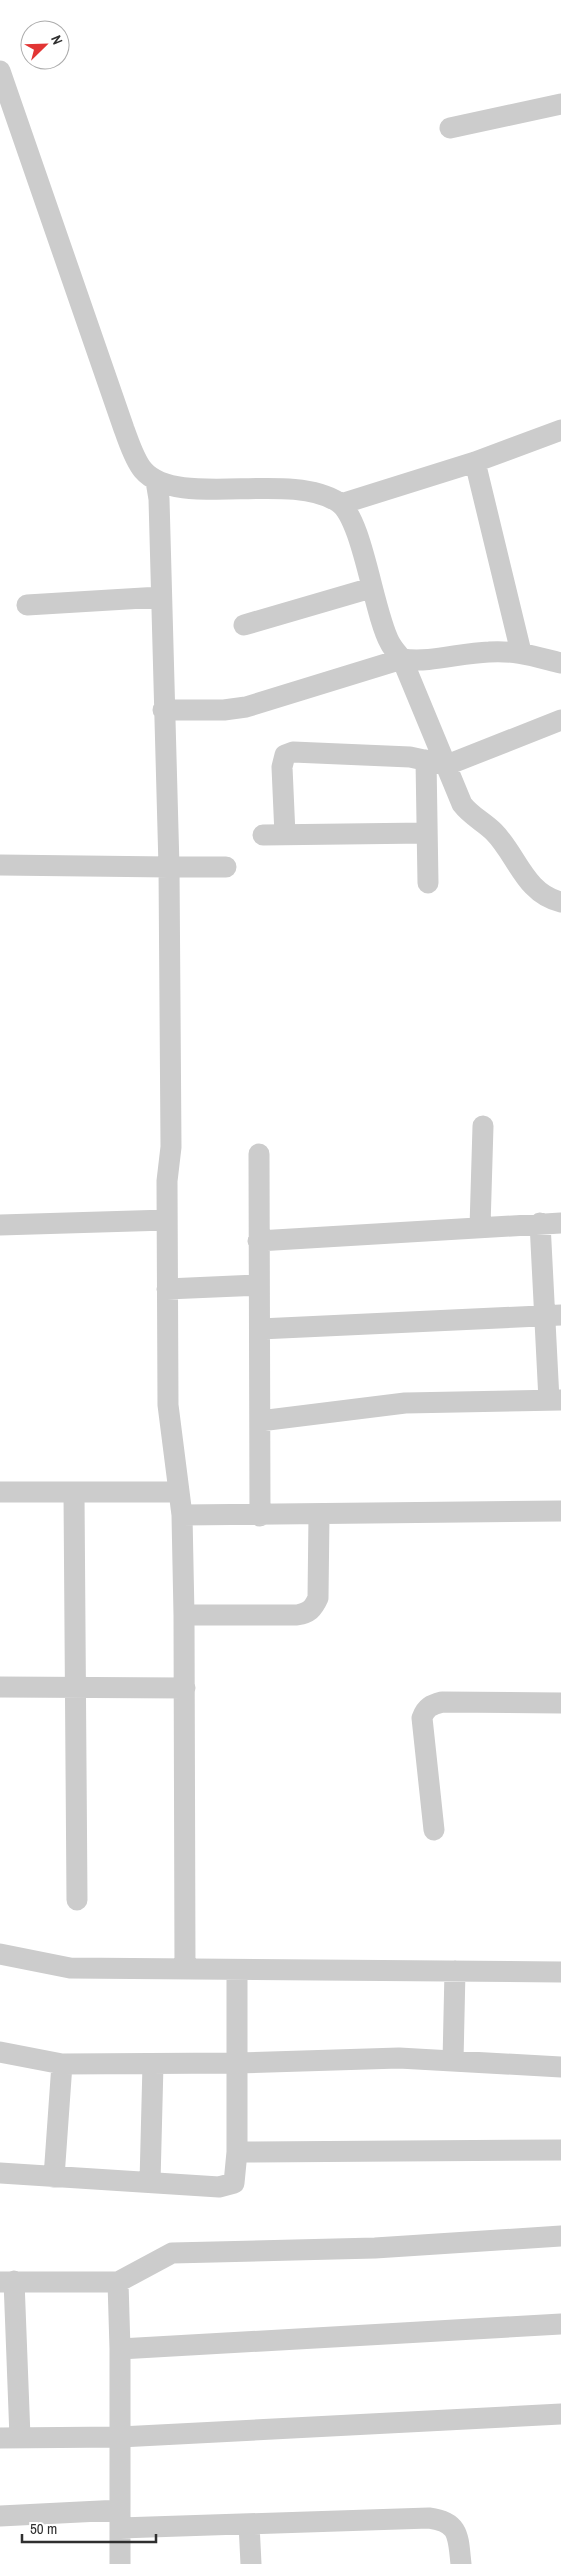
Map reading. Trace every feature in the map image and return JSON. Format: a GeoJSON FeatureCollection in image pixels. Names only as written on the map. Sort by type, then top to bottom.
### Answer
{"type":"FeatureCollection","features":[{"type":"Feature","properties":{"kind":"street"},"geometry":{"type":"LineString","coordinates":[[0,73],[124,429],[143,470],[156,481],[198,488],[304,488],[328,496],[341,504],[350,516],[371,588],[390,643],[402,659],[462,804],[470,814],[496,834],[532,886],[554,900],[561,902]]}},
{"type":"Feature","properties":{"kind":"street"},"geometry":{"type":"LineString","coordinates":[[450,128],[561,104]]}},
{"type":"Feature","properties":{"kind":"street"},"geometry":{"type":"LineString","coordinates":[[341,504],[475,462],[561,430]]}},
{"type":"Feature","properties":{"kind":"street"},"geometry":{"type":"LineString","coordinates":[[475,462],[521,652]]}},
{"type":"Feature","properties":{"kind":"street"},"geometry":{"type":"LineString","coordinates":[[156,481],[159,499],[163,710],[169,867],[171,1148],[167,1181],[168,1405],[182,1515],[185,1688],[185,1969]]}},
{"type":"Feature","properties":{"kind":"street"},"geometry":{"type":"LineString","coordinates":[[244,625],[371,588]]}},
{"type":"Feature","properties":{"kind":"street"},"geometry":{"type":"LineString","coordinates":[[27,605],[160,597]]}},
{"type":"Feature","properties":{"kind":"street"},"geometry":{"type":"LineString","coordinates":[[163,710],[224,710],[246,707],[402,659],[422,661],[489,652],[521,652],[561,663]]}},
{"type":"Feature","properties":{"kind":"street"},"geometry":{"type":"LineString","coordinates":[[285,835],[282,767],[285,755],[293,752],[410,757],[447,765],[561,720]]}},
{"type":"Feature","properties":{"kind":"street"},"geometry":{"type":"LineString","coordinates":[[426,760],[428,883]]}},
{"type":"Feature","properties":{"kind":"street"},"geometry":{"type":"LineString","coordinates":[[263,835],[426,833]]}},
{"type":"Feature","properties":{"kind":"street"},"geometry":{"type":"LineString","coordinates":[[0,865],[226,867]]}},
{"type":"Feature","properties":{"kind":"street"},"geometry":{"type":"LineString","coordinates":[[480,1227],[483,1126]]}},
{"type":"Feature","properties":{"kind":"street"},"geometry":{"type":"LineString","coordinates":[[259,1154],[260,1516]]}},
{"type":"Feature","properties":{"kind":"street"},"geometry":{"type":"LineString","coordinates":[[0,1225],[167,1220]]}},
{"type":"Feature","properties":{"kind":"street"},"geometry":{"type":"LineString","coordinates":[[260,1421],[405,1403],[555,1400],[553,1315],[540,1223]]}},
{"type":"Feature","properties":{"kind":"street"},"geometry":{"type":"LineString","coordinates":[[258,1241],[561,1223]]}},
{"type":"Feature","properties":{"kind":"street"},"geometry":{"type":"LineString","coordinates":[[167,1289],[259,1285]]}},
{"type":"Feature","properties":{"kind":"street"},"geometry":{"type":"LineString","coordinates":[[260,1330],[553,1315]]}},
{"type":"Feature","properties":{"kind":"street"},"geometry":{"type":"LineString","coordinates":[[0,1492],[179,1492]]}},
{"type":"Feature","properties":{"kind":"street"},"geometry":{"type":"LineString","coordinates":[[74,1492],[77,1900]]}},
{"type":"Feature","properties":{"kind":"street"},"geometry":{"type":"LineString","coordinates":[[182,1515],[260,1516],[561,1512]]}},
{"type":"Feature","properties":{"kind":"street"},"geometry":{"type":"LineString","coordinates":[[184,1615],[297,1615],[306,1613],[313,1608],[318,1598],[319,1515]]}},
{"type":"Feature","properties":{"kind":"street"},"geometry":{"type":"LineString","coordinates":[[0,1687],[185,1688]]}},
{"type":"Feature","properties":{"kind":"street"},"geometry":{"type":"LineString","coordinates":[[434,1830],[422,1718],[425,1710],[432,1704],[442,1702],[561,1702]]}},
{"type":"Feature","properties":{"kind":"street"},"geometry":{"type":"LineString","coordinates":[[0,1954],[70,1968],[561,1972]]}},
{"type":"Feature","properties":{"kind":"street"},"geometry":{"type":"LineString","coordinates":[[0,2173],[220,2186],[234,2183],[237,2152],[237,1970]]}},
{"type":"Feature","properties":{"kind":"street"},"geometry":{"type":"LineString","coordinates":[[453,2061],[455,1972]]}},
{"type":"Feature","properties":{"kind":"street"},"geometry":{"type":"LineString","coordinates":[[0,2052],[62,2064],[237,2063],[399,2058],[561,2067]]}},
{"type":"Feature","properties":{"kind":"street"},"geometry":{"type":"LineString","coordinates":[[54,2177],[62,2064]]}},
{"type":"Feature","properties":{"kind":"street"},"geometry":{"type":"LineString","coordinates":[[150,2182],[153,2064]]}},
{"type":"Feature","properties":{"kind":"street"},"geometry":{"type":"LineString","coordinates":[[237,2152],[561,2150]]}},
{"type":"Feature","properties":{"kind":"street"},"geometry":{"type":"LineString","coordinates":[[561,2236],[375,2248],[172,2253],[118,2282],[7,2282],[10,2437],[120,2436],[561,2414]]}},
{"type":"Feature","properties":{"kind":"street"},"geometry":{"type":"LineString","coordinates":[[118,2282],[120,2349],[120,2564]]}},
{"type":"Feature","properties":{"kind":"street"},"geometry":{"type":"LineString","coordinates":[[120,2349],[561,2324]]}},
{"type":"Feature","properties":{"kind":"street"},"geometry":{"type":"LineString","coordinates":[[0,2516],[249,2524],[429,2518],[442,2520],[454,2527],[458,2538],[461,2564]]}},
{"type":"Feature","properties":{"kind":"street"},"geometry":{"type":"LineString","coordinates":[[249,2524],[251,2564]]}}]}
